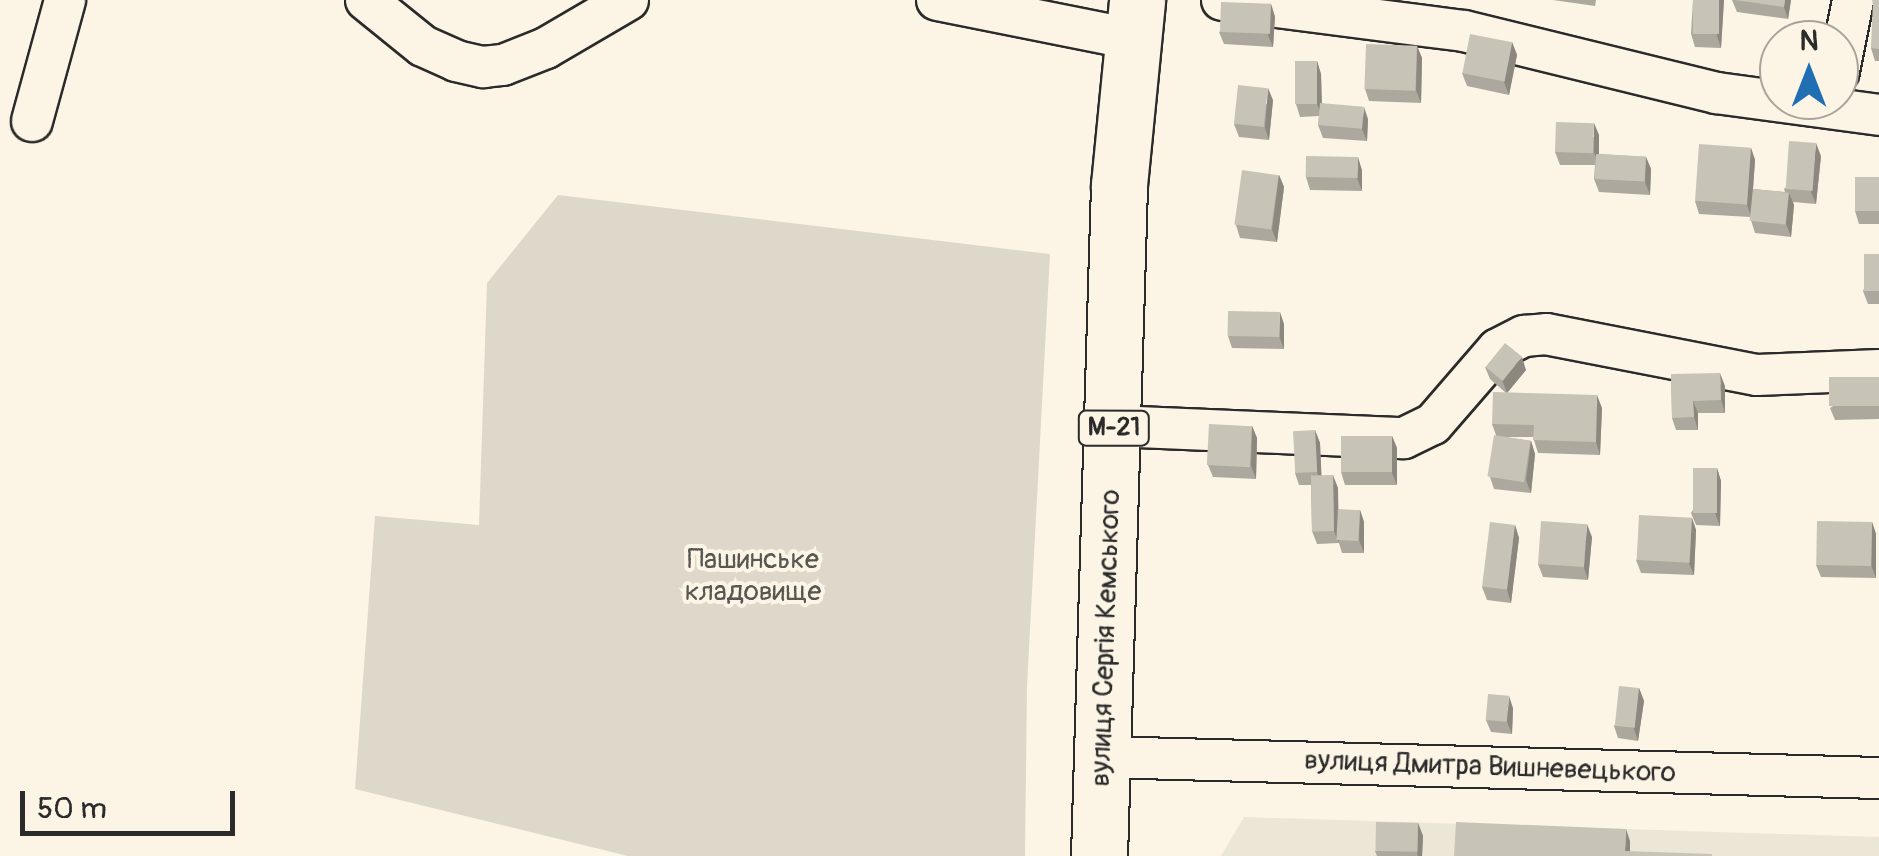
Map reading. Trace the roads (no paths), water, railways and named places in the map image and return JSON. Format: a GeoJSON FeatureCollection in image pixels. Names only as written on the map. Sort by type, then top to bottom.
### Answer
{"type":"FeatureCollection","features":[{"type":"Feature","properties":{"kind":"highway","name":"вулиця Сергія Кемського"},"geometry":{"type":"LineString","coordinates":[[1099,856],[1119,185],[1134,20]]}},
{"type":"Feature","properties":{"kind":"street"},"geometry":{"type":"LineString","coordinates":[[32,121],[65,0]]}},
{"type":"Feature","properties":{"kind":"street"},"geometry":{"type":"LineString","coordinates":[[366,0],[439,55],[483,67],[503,65],[546,48],[628,0]]}},
{"type":"Feature","properties":{"kind":"street"},"geometry":{"type":"LineString","coordinates":[[936,0],[1134,20]]}},
{"type":"Feature","properties":{"kind":"street"},"geometry":{"type":"LineString","coordinates":[[1222,0],[1464,31],[1717,93],[1759,93]]}},
{"type":"Feature","properties":{"kind":"street"},"geometry":{"type":"LineString","coordinates":[[1114,426],[1404,438],[1419,434],[1447,410],[1498,349],[1524,336],[1546,334],[1757,374],[1879,370]]}},
{"type":"Feature","properties":{"kind":"street","name":"вулиця Дмитра Вишневецького"},"geometry":{"type":"LineString","coordinates":[[1102,757],[1879,778]]}},
{"type":"Feature","properties":{"kind":"park label","name":"Пашинське кладовище"},"geometry":{"type":"Point","coordinates":[753,576]}}]}
